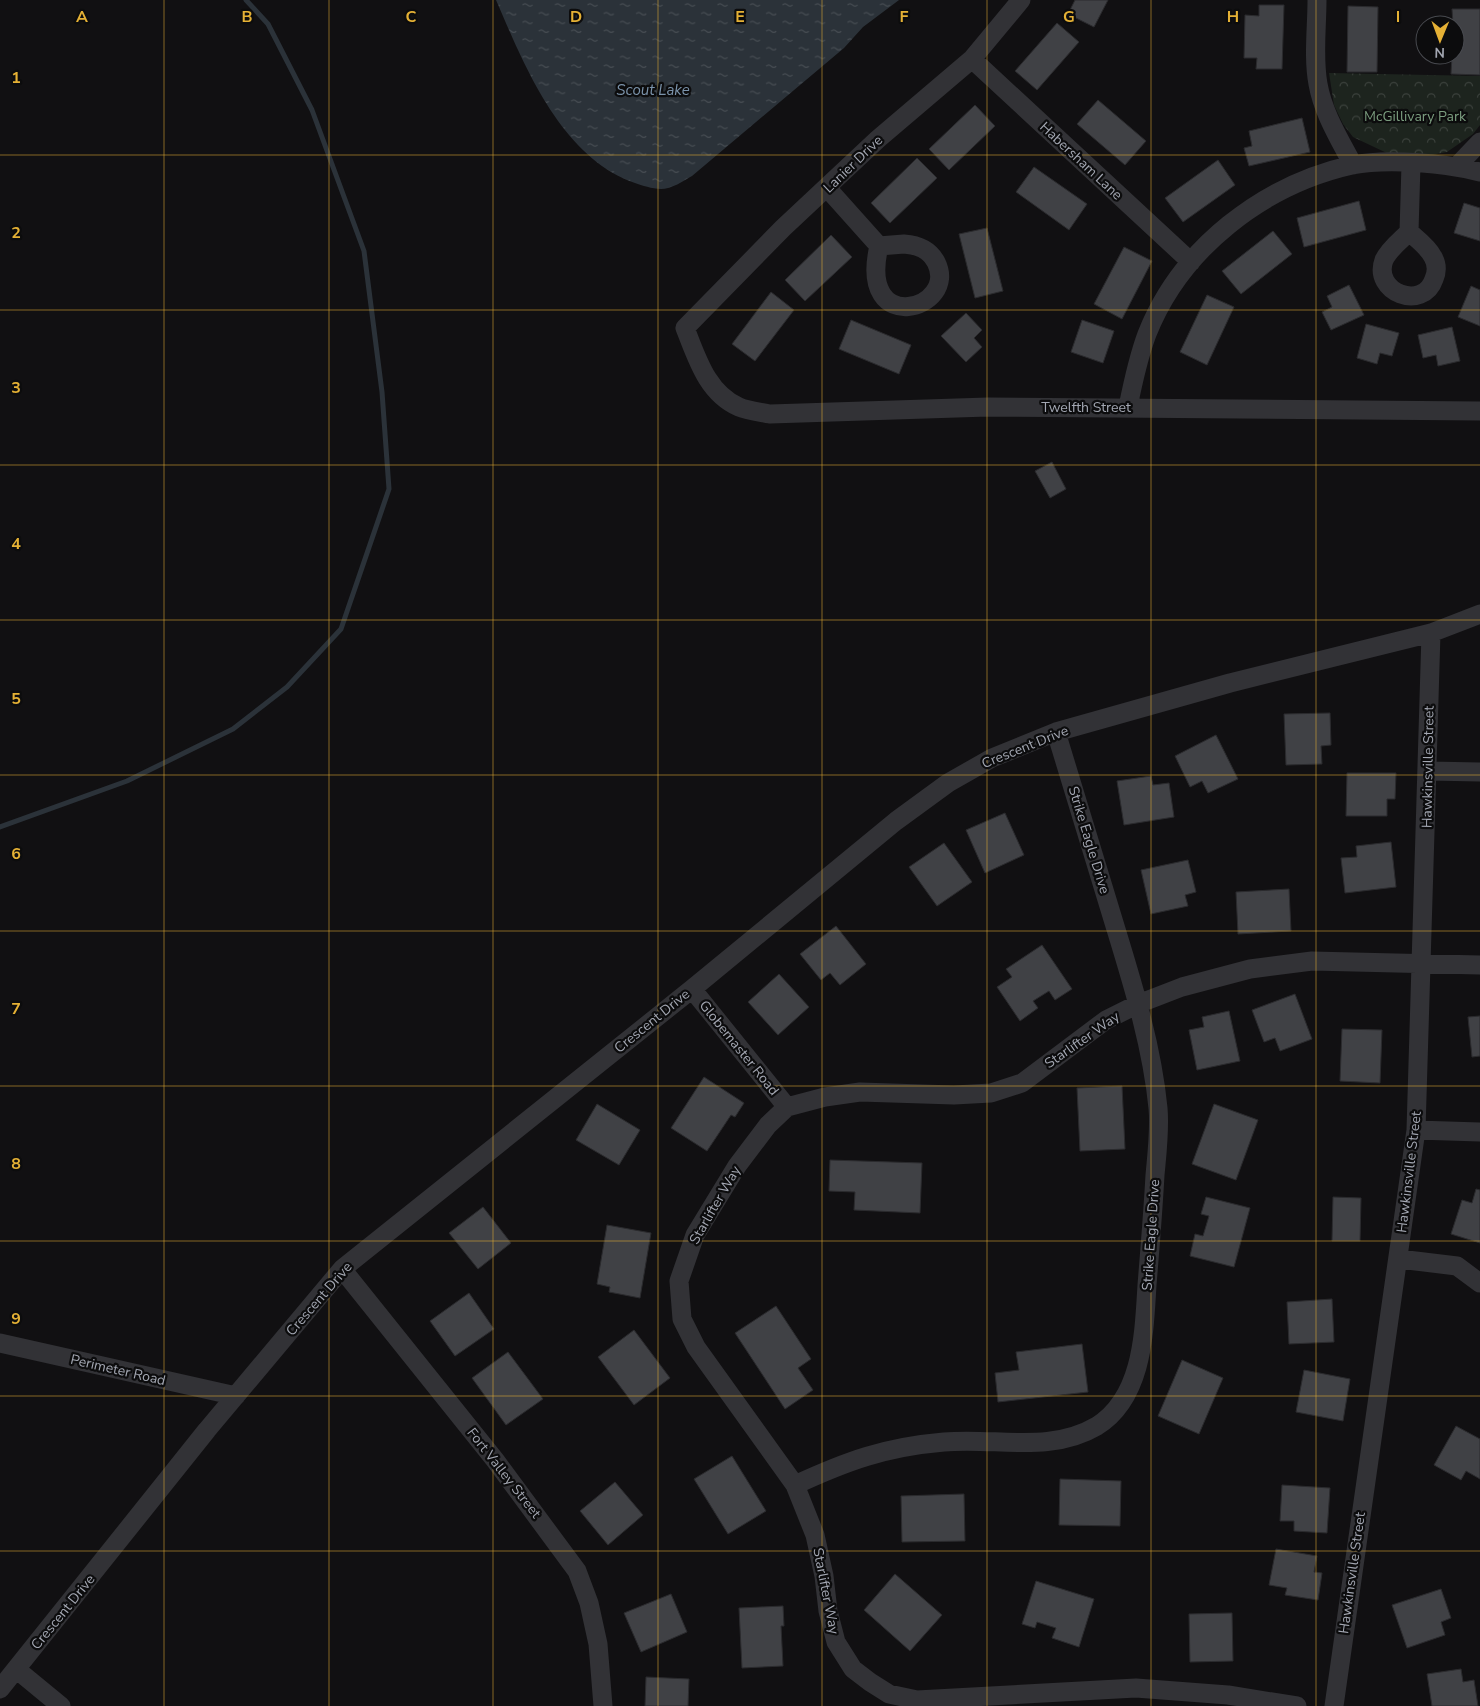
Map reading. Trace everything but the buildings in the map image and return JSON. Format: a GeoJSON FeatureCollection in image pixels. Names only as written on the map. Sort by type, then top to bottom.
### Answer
{"type":"FeatureCollection","features":[{"type":"Feature","properties":{"kind":"street","name":"Lanier Drive"},"geometry":{"type":"LineString","coordinates":[[705,377],[685,328],[784,228],[828,189],[878,140],[972,59],[1021,0]]}},
{"type":"Feature","properties":{"kind":"street"},"geometry":{"type":"LineString","coordinates":[[1317,0],[1316,64],[1318,84],[1330,119],[1353,165]]}},
{"type":"Feature","properties":{"kind":"street","name":"Habersham Lane"},"geometry":{"type":"LineString","coordinates":[[972,59],[1191,262]]}},
{"type":"Feature","properties":{"kind":"street"},"geometry":{"type":"LineString","coordinates":[[1457,166],[1480,142]]}},
{"type":"Feature","properties":{"kind":"street"},"geometry":{"type":"LineString","coordinates":[[1410,232],[1411,164]]}},
{"type":"Feature","properties":{"kind":"street"},"geometry":{"type":"LineString","coordinates":[[1128,407],[1135,372],[1148,333],[1165,298],[1191,262],[1211,240],[1250,209],[1298,183],[1353,165],[1411,164],[1457,166],[1480,172]]}},
{"type":"Feature","properties":{"kind":"street"},"geometry":{"type":"LineString","coordinates":[[828,189],[879,246]]}},
{"type":"Feature","properties":{"kind":"street","name":"Twelfth Street"},"geometry":{"type":"LineString","coordinates":[[705,377],[718,392],[739,408],[770,414],[988,407],[1480,410]]}},
{"type":"Feature","properties":{"kind":"street","name":"Crescent Drive"},"geometry":{"type":"LineString","coordinates":[[0,1690],[236,1396],[342,1269],[692,989],[896,822],[948,783],[992,758],[1056,732],[1230,683],[1432,633],[1480,614]]}},
{"type":"Feature","properties":{"kind":"street","name":"Hawkinsville Street"},"geometry":{"type":"LineString","coordinates":[[1334,1706],[1416,1130],[1423,962],[1432,633]]}},
{"type":"Feature","properties":{"kind":"street","name":"Strike Eagle Drive"},"geometry":{"type":"LineString","coordinates":[[795,1485],[843,1463],[893,1449],[942,1442],[994,1441],[1023,1444],[1074,1437],[1098,1425],[1116,1408],[1130,1389],[1141,1352],[1158,1142],[1158,1112],[1155,1084],[1138,1004],[1056,732]]}},
{"type":"Feature","properties":{"kind":"street"},"geometry":{"type":"LineString","coordinates":[[1428,771],[1480,772]]}},
{"type":"Feature","properties":{"kind":"street","name":"Starlifter Way"},"geometry":{"type":"LineString","coordinates":[[1297,1706],[1228,1695],[1136,1688],[1046,1691],[917,1700],[888,1694],[853,1669],[836,1642],[828,1611],[824,1576],[815,1535],[795,1485],[696,1347],[682,1319],[679,1281],[695,1235],[737,1166],[768,1125],[787,1107],[825,1097],[860,1092],[954,1095],[991,1093],[1022,1083],[1106,1020],[1138,1004],[1182,987],[1250,969],[1312,961],[1423,962],[1480,965]]}},
{"type":"Feature","properties":{"kind":"street","name":"Globemaster Road"},"geometry":{"type":"LineString","coordinates":[[692,989],[787,1107]]}},
{"type":"Feature","properties":{"kind":"street"},"geometry":{"type":"LineString","coordinates":[[1416,1130],[1480,1132]]}},
{"type":"Feature","properties":{"kind":"street"},"geometry":{"type":"LineString","coordinates":[[1398,1259],[1457,1266],[1480,1283]]}},
{"type":"Feature","properties":{"kind":"street","name":"Fort Valley Street"},"geometry":{"type":"LineString","coordinates":[[342,1269],[495,1460],[576,1571],[589,1603],[598,1644],[603,1706]]}},
{"type":"Feature","properties":{"kind":"street","name":"Perimeter Road"},"geometry":{"type":"LineString","coordinates":[[0,1343],[236,1396]]}},
{"type":"Feature","properties":{"kind":"street"},"geometry":{"type":"LineString","coordinates":[[16,1670],[61,1706]]}},
{"type":"Feature","properties":{"kind":"green space","name":"McGillivary Park"},"geometry":{"type":"Polygon","coordinates":[[[1329,73],[1480,76],[1480,125],[1473,134],[1447,152],[1415,158],[1391,155],[1353,137],[1343,124],[1334,105],[1329,73]]]}},
{"type":"Feature","properties":{"kind":"water","name":"Scout Lake"},"geometry":{"type":"Polygon","coordinates":[[[496,0],[899,0],[863,27],[844,48],[692,176],[674,186],[660,189],[635,183],[609,170],[586,153],[566,131],[533,80],[496,0]]]}},
{"type":"Feature","properties":{"kind":"waterway"},"geometry":{"type":"LineString","coordinates":[[0,827],[127,781],[233,729],[287,687],[341,629],[389,489],[382,392],[364,251],[312,110],[268,24],[246,0]]}}]}
